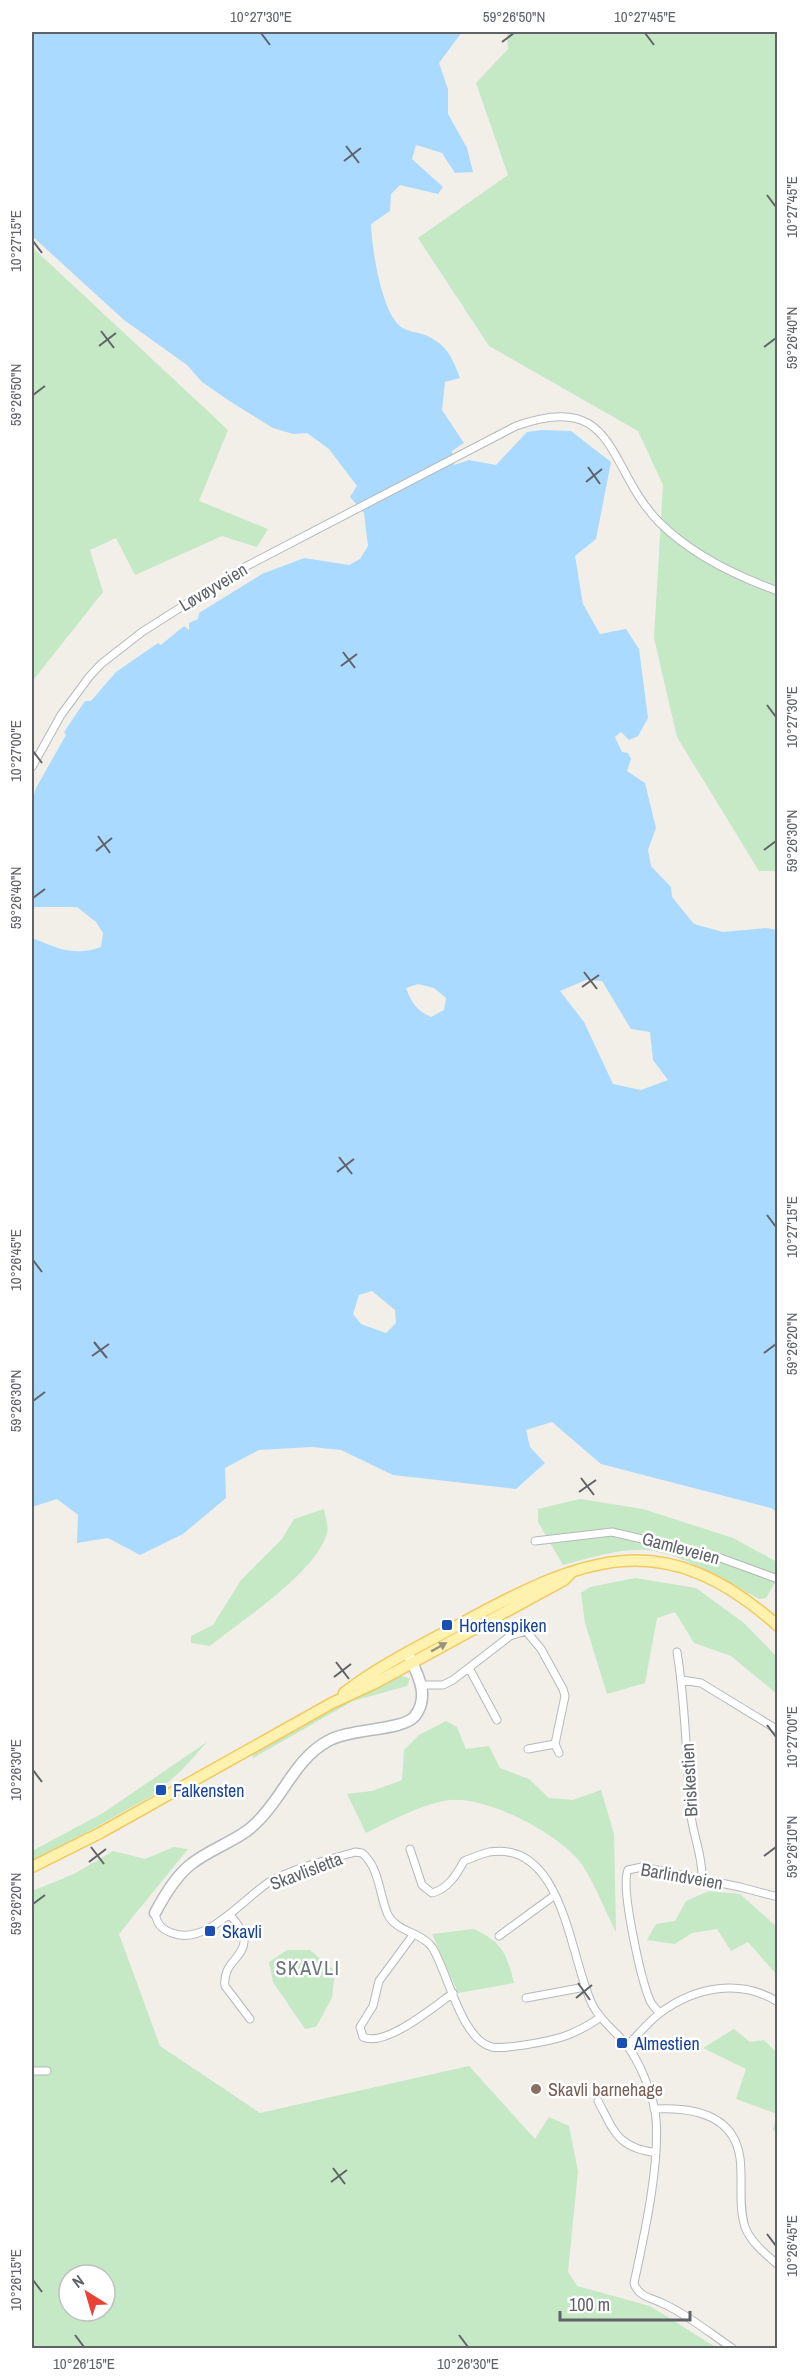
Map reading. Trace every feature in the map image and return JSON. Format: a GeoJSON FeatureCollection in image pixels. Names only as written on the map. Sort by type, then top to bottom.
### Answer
{"type":"FeatureCollection","features":[{"type":"Feature","properties":{"kind":"main road"},"geometry":{"type":"LineString","coordinates":[[32,1867],[100,1833],[332,1703],[362,1680],[409,1658],[511,1597],[551,1579],[606,1562],[628,1559],[667,1563],[714,1581],[747,1601],[777,1626]]}},
{"type":"Feature","properties":{"kind":"street","name":"Løvøyveien"},"geometry":{"type":"LineString","coordinates":[[32,767],[61,715],[101,663],[216,583],[516,426],[542,417],[563,415],[578,418],[593,426],[608,441],[640,499],[658,522],[679,540],[718,565],[777,591]]}},
{"type":"Feature","properties":{"kind":"street","name":"Gamleveien"},"geometry":{"type":"LineString","coordinates":[[535,1540],[581,1534],[612,1532],[626,1534],[716,1556],[777,1579]]}},
{"type":"Feature","properties":{"kind":"street"},"geometry":{"type":"LineString","coordinates":[[422,1685],[443,1685],[510,1636],[519,1631],[531,1634],[565,1696],[555,1744],[559,1753]]}},
{"type":"Feature","properties":{"kind":"street","name":"Briskestien"},"geometry":{"type":"LineString","coordinates":[[677,1652],[682,1680],[690,1812],[702,1879]]}},
{"type":"Feature","properties":{"kind":"street"},"geometry":{"type":"LineString","coordinates":[[155,1913],[190,1865],[239,1837],[262,1818],[299,1766],[317,1748],[351,1731],[395,1726],[410,1720],[419,1706],[422,1685],[409,1658]]}},
{"type":"Feature","properties":{"kind":"street"},"geometry":{"type":"LineString","coordinates":[[469,1668],[497,1720]]}},
{"type":"Feature","properties":{"kind":"street"},"geometry":{"type":"LineString","coordinates":[[682,1680],[701,1683],[777,1730]]}},
{"type":"Feature","properties":{"kind":"street"},"geometry":{"type":"LineString","coordinates":[[528,1749],[555,1744]]}},
{"type":"Feature","properties":{"kind":"street"},"geometry":{"type":"LineString","coordinates":[[410,1849],[422,1885],[432,1893],[438,1892],[455,1877],[464,1861],[488,1852],[501,1852],[523,1859],[532,1865],[555,1895],[566,1920],[585,1987],[601,2017],[627,2046],[649,2090],[654,2109],[656,2152],[634,2283],[636,2289],[647,2297],[680,2312],[732,2349]]}},
{"type":"Feature","properties":{"kind":"street","name":"Skavlisletta"},"geometry":{"type":"LineString","coordinates":[[155,1913],[159,1926],[179,1936],[189,1935],[216,1924],[230,1915],[272,1881],[313,1865],[362,1852],[371,1862],[390,1918],[433,1949],[475,2036],[491,2047],[508,2047],[567,2037],[601,2017]]}},
{"type":"Feature","properties":{"kind":"street","name":"Barlindveien"},"geometry":{"type":"LineString","coordinates":[[660,2013],[649,2000],[639,1963],[625,1884],[626,1875],[633,1868],[642,1867],[702,1879],[777,1897]]}},
{"type":"Feature","properties":{"kind":"street"},"geometry":{"type":"LineString","coordinates":[[499,1936],[555,1895]]}},
{"type":"Feature","properties":{"kind":"street"},"geometry":{"type":"LineString","coordinates":[[230,1915],[243,1930],[245,1940],[226,1975],[225,1986],[250,2019]]}},
{"type":"Feature","properties":{"kind":"street"},"geometry":{"type":"LineString","coordinates":[[413,1935],[379,1982],[373,2006],[360,2027],[363,2037],[375,2039],[408,2026],[453,1993]]}},
{"type":"Feature","properties":{"kind":"street"},"geometry":{"type":"LineString","coordinates":[[627,2046],[660,2013],[697,1994],[727,1986],[763,1994],[777,2002]]}},
{"type":"Feature","properties":{"kind":"street"},"geometry":{"type":"LineString","coordinates":[[526,1998],[585,1987]]}},
{"type":"Feature","properties":{"kind":"street"},"geometry":{"type":"LineString","coordinates":[[32,2071],[47,2071]]}},
{"type":"Feature","properties":{"kind":"street"},"geometry":{"type":"LineString","coordinates":[[598,2101],[623,2142],[633,2149],[656,2152]]}},
{"type":"Feature","properties":{"kind":"street"},"geometry":{"type":"LineString","coordinates":[[654,2109],[693,2110],[716,2117],[723,2123],[740,2157],[744,2224],[753,2240],[777,2265]]}},
{"type":"Feature","properties":{"kind":"green space"},"geometry":{"type":"Polygon","coordinates":[[[507,32],[777,32],[777,871],[759,871],[677,737],[654,638],[663,485],[638,431],[489,346],[418,238],[508,175],[476,83],[508,49],[507,32]]]}},
{"type":"Feature","properties":{"kind":"green space"},"geometry":{"type":"Polygon","coordinates":[[[32,247],[228,430],[199,501],[268,529],[257,547],[222,536],[135,575],[116,538],[90,550],[103,592],[34,679],[32,678],[32,247]]]}},
{"type":"Feature","properties":{"kind":"green space"},"geometry":{"type":"Polygon","coordinates":[[[580,1499],[643,1509],[733,1538],[777,1562],[777,1579],[766,1598],[759,1599],[682,1559],[654,1551],[620,1551],[563,1565],[538,1522],[538,1509],[580,1499]]]}},
{"type":"Feature","properties":{"kind":"green space"},"geometry":{"type":"Polygon","coordinates":[[[324,1509],[327,1533],[309,1564],[276,1595],[210,1646],[191,1643],[191,1636],[213,1625],[241,1580],[282,1539],[294,1519],[324,1509]]]}},
{"type":"Feature","properties":{"kind":"green space"},"geometry":{"type":"Polygon","coordinates":[[[635,1578],[696,1588],[744,1623],[777,1657],[777,1694],[731,1656],[694,1643],[675,1612],[657,1618],[645,1683],[607,1694],[585,1623],[581,1593],[590,1587],[635,1578]]]}},
{"type":"Feature","properties":{"kind":"green space"},"geometry":{"type":"Polygon","coordinates":[[[401,1675],[410,1679],[407,1686],[353,1701],[253,1758],[252,1753],[387,1679],[401,1675]]]}},
{"type":"Feature","properties":{"kind":"green space"},"geometry":{"type":"Polygon","coordinates":[[[446,1721],[457,1727],[466,1749],[489,1746],[500,1768],[529,1779],[549,1798],[573,1800],[601,1790],[614,1834],[616,1932],[588,1874],[573,1854],[542,1831],[504,1811],[467,1801],[451,1800],[430,1804],[366,1833],[347,1794],[372,1791],[402,1780],[404,1750],[419,1735],[446,1721]]]}},
{"type":"Feature","properties":{"kind":"green space"},"geometry":{"type":"Polygon","coordinates":[[[207,1742],[182,1770],[153,1795],[32,1863],[32,1851],[103,1813],[207,1742]]]}},
{"type":"Feature","properties":{"kind":"green space"},"geometry":{"type":"Polygon","coordinates":[[[174,1847],[188,1849],[119,1934],[160,2046],[260,2113],[469,2066],[535,2139],[549,2117],[569,2126],[578,2171],[568,2272],[577,2286],[650,2306],[717,2348],[32,2348],[32,1891],[74,1874],[113,1851],[145,1859],[174,1847]]]}},
{"type":"Feature","properties":{"kind":"green space"},"geometry":{"type":"Polygon","coordinates":[[[709,1891],[740,1894],[777,1927],[777,1975],[748,1942],[731,1951],[717,1929],[692,1933],[675,1944],[647,1940],[656,1924],[675,1921],[686,1901],[709,1891]]]}},
{"type":"Feature","properties":{"kind":"green space"},"geometry":{"type":"Polygon","coordinates":[[[474,1929],[491,1939],[502,1950],[514,1983],[458,1993],[432,1934],[474,1929]]]}},
{"type":"Feature","properties":{"kind":"green space"},"geometry":{"type":"Polygon","coordinates":[[[287,1950],[310,1950],[335,1971],[332,1998],[316,2027],[305,2029],[273,1982],[269,1962],[287,1950]]]}},
{"type":"Feature","properties":{"kind":"green space"},"geometry":{"type":"Polygon","coordinates":[[[734,2029],[750,2042],[764,2040],[777,2053],[777,2114],[736,2099],[746,2069],[703,2048],[734,2029]]]}},
{"type":"Feature","properties":{"kind":"green space"},"geometry":{"type":"Polygon","coordinates":[[[777,2114],[777,2131],[773,2130],[777,2114]]]}},
{"type":"Feature","properties":{"kind":"water"},"geometry":{"type":"Polygon","coordinates":[[[32,32],[462,32],[439,63],[448,89],[448,114],[467,148],[473,172],[455,173],[442,153],[416,145],[412,159],[443,187],[438,194],[400,185],[391,194],[390,211],[371,224],[379,278],[393,318],[400,326],[437,341],[447,351],[457,370],[460,378],[445,382],[442,410],[464,443],[452,451],[454,465],[469,460],[496,465],[527,432],[541,430],[571,431],[611,462],[596,539],[575,556],[583,604],[600,634],[626,629],[639,649],[648,718],[638,736],[629,740],[621,732],[615,737],[622,752],[628,753],[631,759],[627,771],[645,783],[656,828],[648,850],[651,866],[671,887],[672,897],[694,924],[723,932],[766,928],[777,930],[777,1512],[771,1508],[601,1464],[552,1422],[526,1430],[530,1447],[545,1463],[516,1489],[393,1475],[341,1450],[312,1447],[259,1450],[225,1468],[226,1498],[183,1534],[140,1555],[108,1538],[77,1543],[78,1515],[57,1499],[32,1507],[32,938],[66,950],[82,951],[101,947],[103,933],[96,922],[77,907],[32,907],[32,802],[36,788],[66,735],[64,732],[85,701],[91,701],[116,672],[158,643],[161,645],[184,626],[189,630],[189,623],[198,619],[199,613],[262,574],[304,558],[349,565],[360,559],[368,546],[364,513],[350,497],[357,486],[329,449],[307,433],[293,434],[273,428],[202,382],[187,365],[124,320],[32,236],[32,32]],[[586,980],[560,991],[584,1022],[613,1084],[641,1090],[668,1080],[653,1060],[650,1032],[631,1029],[602,981],[586,980]],[[418,984],[406,988],[418,1009],[431,1017],[444,1010],[446,998],[434,988],[418,984]],[[372,1291],[359,1295],[353,1314],[361,1324],[386,1333],[396,1323],[395,1310],[372,1291]]]}},
{"type":"Feature","properties":{"kind":"place","name":"Hortenspiken"},"geometry":{"type":"Point","coordinates":[447,1625]}},
{"type":"Feature","properties":{"kind":"place","name":"Falkensten"},"geometry":{"type":"Point","coordinates":[161,1790]}},
{"type":"Feature","properties":{"kind":"place","name":"Skavli"},"geometry":{"type":"Point","coordinates":[210,1931]}},
{"type":"Feature","properties":{"kind":"place","name":"Almestien"},"geometry":{"type":"Point","coordinates":[622,2043]}},
{"type":"Feature","properties":{"kind":"place","name":"Skavli barnehage"},"geometry":{"type":"Point","coordinates":[536,2089]}},
{"type":"Feature","properties":{"kind":"district","name":"SKAVLI"},"geometry":{"type":"Point","coordinates":[308,1967]}}]}
